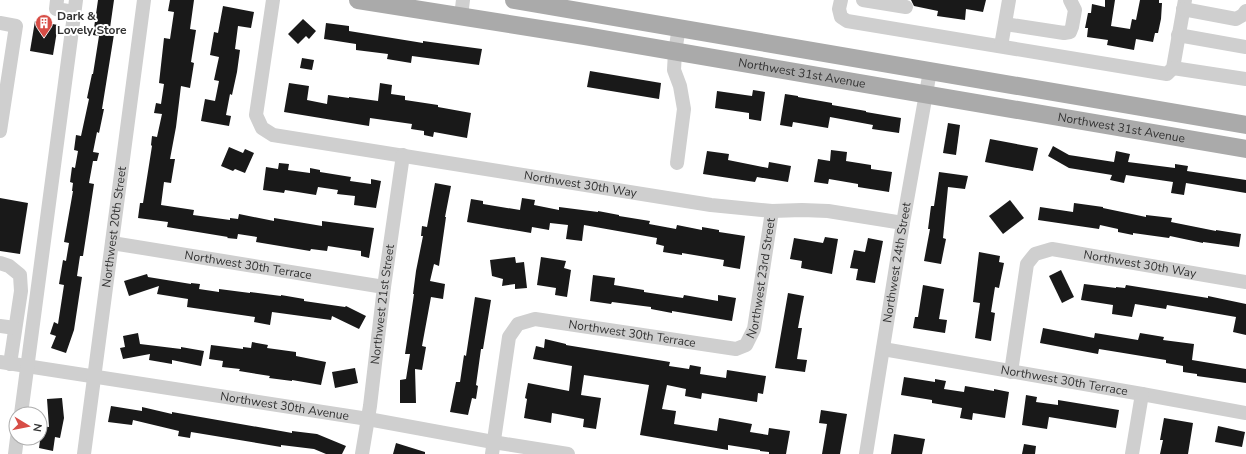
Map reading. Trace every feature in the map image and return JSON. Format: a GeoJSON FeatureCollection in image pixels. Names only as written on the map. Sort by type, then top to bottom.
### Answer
{"type":"FeatureCollection","features":[{"type":"Feature","properties":{"kind":"main road","name":"Northwest 31st Avenue"},"geometry":{"type":"LineString","coordinates":[[358,0],[462,8],[674,52],[1246,149]]}},
{"type":"Feature","properties":{"kind":"main road","name":"Northwest 31st Avenue"},"geometry":{"type":"LineString","coordinates":[[514,0],[1246,125]]}},
{"type":"Feature","properties":{"kind":"street"},"geometry":{"type":"LineString","coordinates":[[21,406],[75,6],[56,9],[57,0]]}},
{"type":"Feature","properties":{"kind":"street","name":"Northwest 20th Street"},"geometry":{"type":"LineString","coordinates":[[84,454],[144,0]]}},
{"type":"Feature","properties":{"kind":"street","name":"Northwest 30th Way"},"geometry":{"type":"LineString","coordinates":[[273,0],[256,115],[262,128],[273,135],[711,205],[772,211],[828,211],[903,223]]}},
{"type":"Feature","properties":{"kind":"street"},"geometry":{"type":"LineString","coordinates":[[841,0],[839,9],[841,17],[847,21],[1167,74],[1173,68],[1184,5],[1236,19],[1243,15],[1246,11]]}},
{"type":"Feature","properties":{"kind":"street"},"geometry":{"type":"LineString","coordinates":[[864,0],[906,7]]}},
{"type":"Feature","properties":{"kind":"street"},"geometry":{"type":"LineString","coordinates":[[1001,46],[1009,0]]}},
{"type":"Feature","properties":{"kind":"street"},"geometry":{"type":"LineString","coordinates":[[1005,24],[1064,33],[1070,32],[1075,10],[1070,0]]}},
{"type":"Feature","properties":{"kind":"street"},"geometry":{"type":"LineString","coordinates":[[0,23],[16,26],[0,131]]}},
{"type":"Feature","properties":{"kind":"street"},"geometry":{"type":"LineString","coordinates":[[677,163],[684,109],[681,91],[674,70],[674,52],[679,27]]}},
{"type":"Feature","properties":{"kind":"street"},"geometry":{"type":"LineString","coordinates":[[1178,36],[1246,47]]}},
{"type":"Feature","properties":{"kind":"street"},"geometry":{"type":"LineString","coordinates":[[1173,68],[1246,79]]}},
{"type":"Feature","properties":{"kind":"street","name":"Northwest 24th Street"},"geometry":{"type":"LineString","coordinates":[[866,454],[903,223],[930,71]]}},
{"type":"Feature","properties":{"kind":"street","name":"Northwest 21st Street"},"geometry":{"type":"LineString","coordinates":[[362,454],[403,155]]}},
{"type":"Feature","properties":{"kind":"street","name":"Northwest 23rd Street"},"geometry":{"type":"LineString","coordinates":[[746,345],[754,329],[772,211]]}},
{"type":"Feature","properties":{"kind":"street","name":"Northwest 30th Terrace"},"geometry":{"type":"LineString","coordinates":[[112,243],[384,287]]}},
{"type":"Feature","properties":{"kind":"street","name":"Northwest 30th Way"},"geometry":{"type":"LineString","coordinates":[[1011,372],[1026,264],[1034,254],[1052,249],[1246,282]]}},
{"type":"Feature","properties":{"kind":"street"},"geometry":{"type":"LineString","coordinates":[[0,263],[9,266],[20,275],[21,291],[15,328],[5,363]]}},
{"type":"Feature","properties":{"kind":"street","name":"Northwest 30th Terrace"},"geometry":{"type":"LineString","coordinates":[[493,448],[509,337],[518,324],[535,319],[736,349],[746,345]]}},
{"type":"Feature","properties":{"kind":"street"},"geometry":{"type":"LineString","coordinates":[[0,326],[15,328]]}},
{"type":"Feature","properties":{"kind":"street","name":"Northwest 30th Terrace"},"geometry":{"type":"LineString","coordinates":[[883,349],[1246,413]]}},
{"type":"Feature","properties":{"kind":"street","name":"Northwest 30th Avenue"},"geometry":{"type":"LineString","coordinates":[[5,363],[368,419],[493,448],[568,454]]}},
{"type":"Feature","properties":{"kind":"street"},"geometry":{"type":"LineString","coordinates":[[1132,454],[1142,394]]}},
{"type":"Feature","properties":{"kind":"building"},"geometry":{"type":"Polygon","coordinates":[[[98,0],[114,0],[110,28],[115,28],[102,109],[104,109],[93,152],[99,153],[97,161],[93,161],[89,183],[94,184],[83,256],[80,256],[77,276],[82,277],[74,330],[66,353],[51,348],[56,336],[50,334],[54,322],[58,324],[64,285],[59,284],[63,260],[66,261],[69,243],[64,242],[73,191],[73,183],[70,182],[72,167],[75,168],[78,151],[74,150],[76,135],[81,136],[89,99],[87,98],[93,74],[99,36],[93,35],[98,0]]]}},
{"type":"Feature","properties":{"kind":"building"},"geometry":{"type":"Polygon","coordinates":[[[170,0],[194,0],[190,29],[196,30],[191,62],[194,63],[190,88],[181,86],[170,159],[175,159],[171,183],[164,182],[161,205],[194,210],[193,215],[230,220],[230,218],[238,219],[239,214],[274,221],[274,218],[322,226],[322,221],[374,228],[369,258],[361,256],[361,251],[328,246],[327,251],[311,249],[310,251],[256,242],[257,237],[238,234],[237,239],[227,238],[228,237],[167,227],[168,222],[138,218],[140,203],[143,203],[152,146],[152,136],[157,137],[162,114],[154,113],[156,103],[161,104],[164,84],[159,83],[164,38],[170,39],[174,12],[168,11],[170,0]]]}},
{"type":"Feature","properties":{"kind":"building"},"geometry":{"type":"Polygon","coordinates":[[[911,0],[986,0],[983,12],[966,9],[965,20],[937,16],[938,11],[914,6],[911,0]]]}},
{"type":"Feature","properties":{"kind":"building"},"geometry":{"type":"Polygon","coordinates":[[[1105,0],[1115,0],[1111,26],[1130,29],[1132,19],[1136,20],[1140,0],[1159,0],[1159,3],[1162,3],[1161,19],[1158,33],[1155,33],[1153,42],[1136,39],[1134,50],[1107,45],[1108,40],[1087,37],[1088,28],[1085,28],[1088,13],[1091,13],[1092,4],[1105,7],[1105,0]]]}},
{"type":"Feature","properties":{"kind":"building"},"geometry":{"type":"Polygon","coordinates":[[[223,6],[254,12],[251,28],[238,26],[235,49],[240,50],[237,72],[232,95],[230,94],[226,115],[231,116],[229,126],[201,121],[205,99],[215,101],[219,81],[214,80],[219,57],[210,55],[214,32],[218,33],[223,6]]]}},
{"type":"Feature","properties":{"kind":"building"},"geometry":{"type":"Polygon","coordinates":[[[303,19],[316,31],[309,39],[306,36],[298,44],[288,34],[303,19]]]}},
{"type":"Feature","properties":{"kind":"building","name":"Dark & Lovely Store"},"geometry":{"type":"Polygon","coordinates":[[[35,21],[58,25],[53,55],[30,51],[35,21]]]}},
{"type":"Feature","properties":{"kind":"building"},"geometry":{"type":"Polygon","coordinates":[[[326,23],[349,26],[349,31],[423,43],[423,41],[482,49],[479,65],[412,56],[411,63],[387,59],[388,54],[356,50],[356,44],[324,39],[326,23]]]}},
{"type":"Feature","properties":{"kind":"building"},"geometry":{"type":"Polygon","coordinates":[[[302,58],[314,60],[312,70],[300,68],[302,58]]]}},
{"type":"Feature","properties":{"kind":"building"},"geometry":{"type":"Polygon","coordinates":[[[590,71],[661,83],[659,99],[587,87],[590,71]]]}},
{"type":"Feature","properties":{"kind":"building"},"geometry":{"type":"Polygon","coordinates":[[[289,83],[309,86],[307,100],[327,104],[328,95],[378,101],[380,83],[392,85],[391,94],[405,96],[405,100],[438,105],[438,107],[471,113],[467,138],[434,132],[433,137],[424,135],[424,131],[411,129],[412,124],[370,118],[369,126],[284,112],[289,83]]]}},
{"type":"Feature","properties":{"kind":"building"},"geometry":{"type":"Polygon","coordinates":[[[753,90],[765,92],[761,121],[749,119],[749,113],[715,108],[717,91],[752,96],[753,90]]]}},
{"type":"Feature","properties":{"kind":"building"},"geometry":{"type":"Polygon","coordinates":[[[785,94],[832,103],[832,105],[901,118],[899,133],[872,129],[873,125],[830,117],[828,128],[793,122],[792,127],[780,125],[785,94]]]}},
{"type":"Feature","properties":{"kind":"building"},"geometry":{"type":"Polygon","coordinates":[[[948,123],[960,125],[956,155],[943,153],[948,123]]]}},
{"type":"Feature","properties":{"kind":"building"},"geometry":{"type":"Polygon","coordinates":[[[990,139],[1038,148],[1033,171],[985,162],[990,139]]]}},
{"type":"Feature","properties":{"kind":"building"},"geometry":{"type":"Polygon","coordinates":[[[1053,146],[1069,155],[1114,162],[1116,151],[1130,154],[1128,162],[1175,168],[1175,164],[1188,166],[1187,171],[1246,180],[1246,193],[1186,183],[1184,195],[1171,193],[1173,182],[1126,175],[1124,183],[1110,180],[1112,175],[1069,168],[1048,156],[1053,146]]]}},
{"type":"Feature","properties":{"kind":"building"},"geometry":{"type":"Polygon","coordinates":[[[229,147],[243,153],[245,149],[254,153],[245,173],[235,169],[233,171],[221,166],[229,147]]]}},
{"type":"Feature","properties":{"kind":"building"},"geometry":{"type":"Polygon","coordinates":[[[831,150],[847,152],[846,161],[871,165],[871,169],[892,172],[889,192],[858,187],[858,184],[829,179],[828,184],[814,182],[818,159],[830,161],[831,150]]]}},
{"type":"Feature","properties":{"kind":"building"},"geometry":{"type":"Polygon","coordinates":[[[707,151],[729,154],[728,160],[768,168],[769,162],[791,166],[788,182],[757,177],[755,182],[703,174],[707,151]]]}},
{"type":"Feature","properties":{"kind":"building"},"geometry":{"type":"Polygon","coordinates":[[[279,163],[289,164],[288,170],[310,173],[310,168],[320,170],[320,172],[351,177],[350,181],[371,184],[371,179],[381,181],[376,208],[354,205],[355,196],[337,194],[338,190],[318,187],[316,195],[285,190],[284,193],[263,190],[266,167],[278,169],[279,163]]]}},
{"type":"Feature","properties":{"kind":"building"},"geometry":{"type":"Polygon","coordinates":[[[939,172],[968,176],[965,189],[948,187],[943,238],[946,239],[941,264],[924,261],[930,229],[928,229],[931,206],[934,206],[939,172]]]}},
{"type":"Feature","properties":{"kind":"building"},"geometry":{"type":"Polygon","coordinates":[[[435,183],[451,186],[445,217],[439,266],[434,264],[430,281],[445,284],[443,299],[431,297],[422,346],[426,347],[422,370],[415,369],[416,403],[400,403],[400,380],[406,379],[410,354],[405,354],[416,271],[423,236],[421,236],[422,226],[427,227],[435,183]]]}},
{"type":"Feature","properties":{"kind":"building"},"geometry":{"type":"Polygon","coordinates":[[[0,198],[28,203],[20,254],[0,251],[0,198]]]}},
{"type":"Feature","properties":{"kind":"building"},"geometry":{"type":"Polygon","coordinates":[[[522,198],[535,200],[534,205],[559,210],[559,207],[598,211],[650,221],[649,224],[676,229],[677,225],[702,230],[702,227],[719,230],[719,232],[745,236],[740,269],[723,266],[724,260],[682,253],[682,255],[663,252],[664,246],[656,244],[657,238],[584,225],[582,241],[566,239],[568,225],[550,223],[549,230],[532,227],[531,233],[467,222],[471,199],[483,201],[483,204],[520,210],[522,198]]]}},
{"type":"Feature","properties":{"kind":"building"},"geometry":{"type":"Polygon","coordinates":[[[1010,200],[1024,218],[1003,234],[989,216],[1010,200]]]}},
{"type":"Feature","properties":{"kind":"building"},"geometry":{"type":"Polygon","coordinates":[[[1074,203],[1103,207],[1146,217],[1146,215],[1172,218],[1171,222],[1216,231],[1241,234],[1239,247],[1203,243],[1170,236],[1169,238],[1133,233],[1133,235],[1118,232],[1118,229],[1100,225],[1099,229],[1038,220],[1040,207],[1073,212],[1074,203]]]}},
{"type":"Feature","properties":{"kind":"building"},"geometry":{"type":"Polygon","coordinates":[[[825,237],[838,239],[832,274],[801,268],[802,261],[790,259],[794,238],[823,243],[825,237]]]}},
{"type":"Feature","properties":{"kind":"building"},"geometry":{"type":"Polygon","coordinates":[[[868,238],[883,241],[875,283],[856,280],[858,269],[850,268],[854,250],[865,252],[868,238]]]}},
{"type":"Feature","properties":{"kind":"building"},"geometry":{"type":"Polygon","coordinates":[[[979,252],[1000,256],[999,262],[1004,263],[999,288],[995,287],[991,312],[995,313],[991,341],[975,338],[980,303],[973,302],[979,252]]]}},
{"type":"Feature","properties":{"kind":"building"},"geometry":{"type":"Polygon","coordinates":[[[515,257],[516,263],[524,262],[527,288],[515,289],[515,284],[502,286],[503,279],[492,276],[490,260],[515,257]]]}},
{"type":"Feature","properties":{"kind":"building"},"geometry":{"type":"Polygon","coordinates":[[[541,257],[566,261],[564,268],[571,270],[567,297],[555,295],[556,288],[537,285],[541,257]]]}},
{"type":"Feature","properties":{"kind":"building"},"geometry":{"type":"Polygon","coordinates":[[[1061,270],[1074,297],[1062,303],[1049,276],[1061,270]]]}},
{"type":"Feature","properties":{"kind":"building"},"geometry":{"type":"Polygon","coordinates":[[[147,274],[148,277],[191,284],[200,284],[199,289],[219,292],[219,289],[281,295],[304,299],[304,301],[346,306],[366,316],[359,329],[332,316],[331,320],[272,312],[270,325],[254,322],[255,317],[187,307],[188,299],[157,294],[159,286],[129,296],[124,281],[147,274]]]}},
{"type":"Feature","properties":{"kind":"building"},"geometry":{"type":"Polygon","coordinates":[[[593,275],[615,278],[614,285],[644,290],[644,292],[683,298],[684,295],[718,301],[718,295],[736,298],[732,321],[672,311],[672,313],[651,309],[651,307],[590,301],[593,275]]]}},
{"type":"Feature","properties":{"kind":"building"},"geometry":{"type":"Polygon","coordinates":[[[1084,284],[1116,288],[1125,288],[1126,285],[1208,298],[1208,296],[1246,304],[1246,335],[1233,332],[1236,317],[1167,305],[1166,309],[1135,304],[1132,317],[1112,314],[1113,305],[1081,300],[1084,284]]]}},
{"type":"Feature","properties":{"kind":"building"},"geometry":{"type":"Polygon","coordinates":[[[923,285],[944,289],[939,319],[947,320],[945,333],[913,328],[915,317],[918,317],[923,285]]]}},
{"type":"Feature","properties":{"kind":"building"},"geometry":{"type":"Polygon","coordinates":[[[788,293],[804,296],[798,328],[802,328],[797,359],[807,360],[805,372],[775,368],[788,293]]]}},
{"type":"Feature","properties":{"kind":"building"},"geometry":{"type":"Polygon","coordinates":[[[475,297],[491,300],[483,349],[481,349],[476,385],[478,386],[476,399],[472,398],[468,415],[450,412],[456,382],[460,382],[464,355],[466,356],[475,297]]]}},
{"type":"Feature","properties":{"kind":"building"},"geometry":{"type":"Polygon","coordinates":[[[1043,328],[1094,338],[1095,333],[1138,340],[1140,333],[1164,337],[1163,340],[1194,344],[1192,360],[1246,369],[1246,383],[1197,376],[1197,374],[1183,372],[1183,366],[1166,363],[1166,360],[1099,349],[1098,354],[1040,343],[1043,328]]]}},
{"type":"Feature","properties":{"kind":"building"},"geometry":{"type":"Polygon","coordinates":[[[138,333],[140,344],[181,349],[181,347],[204,351],[201,366],[172,360],[172,364],[149,360],[150,354],[123,359],[120,348],[125,347],[123,336],[138,333]]]}},
{"type":"Feature","properties":{"kind":"building"},"geometry":{"type":"Polygon","coordinates":[[[545,339],[566,345],[670,362],[669,366],[689,369],[690,365],[701,367],[700,374],[726,378],[727,370],[766,376],[763,394],[758,393],[757,402],[702,393],[701,399],[685,396],[686,389],[667,385],[662,409],[676,411],[674,424],[717,431],[719,418],[752,424],[750,432],[768,435],[769,428],[790,431],[786,454],[769,454],[769,452],[760,450],[728,445],[728,450],[640,435],[649,385],[584,375],[581,395],[601,398],[596,429],[583,427],[584,419],[552,413],[551,423],[524,418],[527,399],[525,398],[528,383],[569,391],[572,366],[533,359],[536,346],[544,348],[545,339]]]}},
{"type":"Feature","properties":{"kind":"building"},"geometry":{"type":"Polygon","coordinates":[[[252,342],[268,345],[267,348],[296,352],[296,356],[326,362],[321,385],[269,378],[270,376],[239,371],[240,369],[222,367],[223,361],[209,359],[211,345],[243,349],[243,347],[251,348],[252,342]]]}},
{"type":"Feature","properties":{"kind":"building"},"geometry":{"type":"Polygon","coordinates":[[[355,368],[358,383],[335,388],[332,372],[355,368]]]}},
{"type":"Feature","properties":{"kind":"building"},"geometry":{"type":"Polygon","coordinates":[[[904,377],[935,382],[935,379],[946,381],[944,389],[964,392],[965,386],[1009,392],[1005,418],[973,413],[972,420],[960,418],[962,408],[932,403],[932,400],[901,395],[904,377]]]}},
{"type":"Feature","properties":{"kind":"building"},"geometry":{"type":"Polygon","coordinates":[[[1026,395],[1037,397],[1036,402],[1058,405],[1058,400],[1119,410],[1116,428],[1049,417],[1047,429],[1022,425],[1026,395]]]}},
{"type":"Feature","properties":{"kind":"building"},"geometry":{"type":"Polygon","coordinates":[[[62,398],[64,418],[60,438],[55,437],[53,451],[39,448],[39,446],[48,446],[49,427],[47,399],[62,398]]]}},
{"type":"Feature","properties":{"kind":"building"},"geometry":{"type":"Polygon","coordinates":[[[111,406],[142,411],[142,407],[172,414],[172,412],[292,433],[292,431],[317,434],[346,446],[342,454],[326,454],[314,449],[281,445],[281,447],[191,432],[190,438],[178,436],[179,431],[133,420],[132,425],[108,422],[111,406]]]}},
{"type":"Feature","properties":{"kind":"building"},"geometry":{"type":"Polygon","coordinates":[[[821,410],[847,414],[840,454],[822,454],[827,424],[819,423],[821,410]]]}},
{"type":"Feature","properties":{"kind":"building"},"geometry":{"type":"Polygon","coordinates":[[[1164,418],[1193,423],[1188,454],[1160,454],[1163,440],[1160,440],[1164,418]]]}},
{"type":"Feature","properties":{"kind":"building"},"geometry":{"type":"Polygon","coordinates":[[[1218,426],[1245,432],[1242,447],[1215,442],[1218,426]]]}},
{"type":"Feature","properties":{"kind":"building"},"geometry":{"type":"Polygon","coordinates":[[[894,434],[925,439],[922,454],[891,454],[894,434]]]}},
{"type":"Feature","properties":{"kind":"building"},"geometry":{"type":"Polygon","coordinates":[[[396,443],[425,452],[425,454],[393,454],[396,443]]]}},
{"type":"Feature","properties":{"kind":"building"},"geometry":{"type":"Polygon","coordinates":[[[1024,444],[1036,446],[1035,454],[1022,454],[1024,444]]]}},
{"type":"Feature","properties":{"kind":"place","name":"Dark & Lovely Store"},"geometry":{"type":"Point","coordinates":[44,38]}}]}
